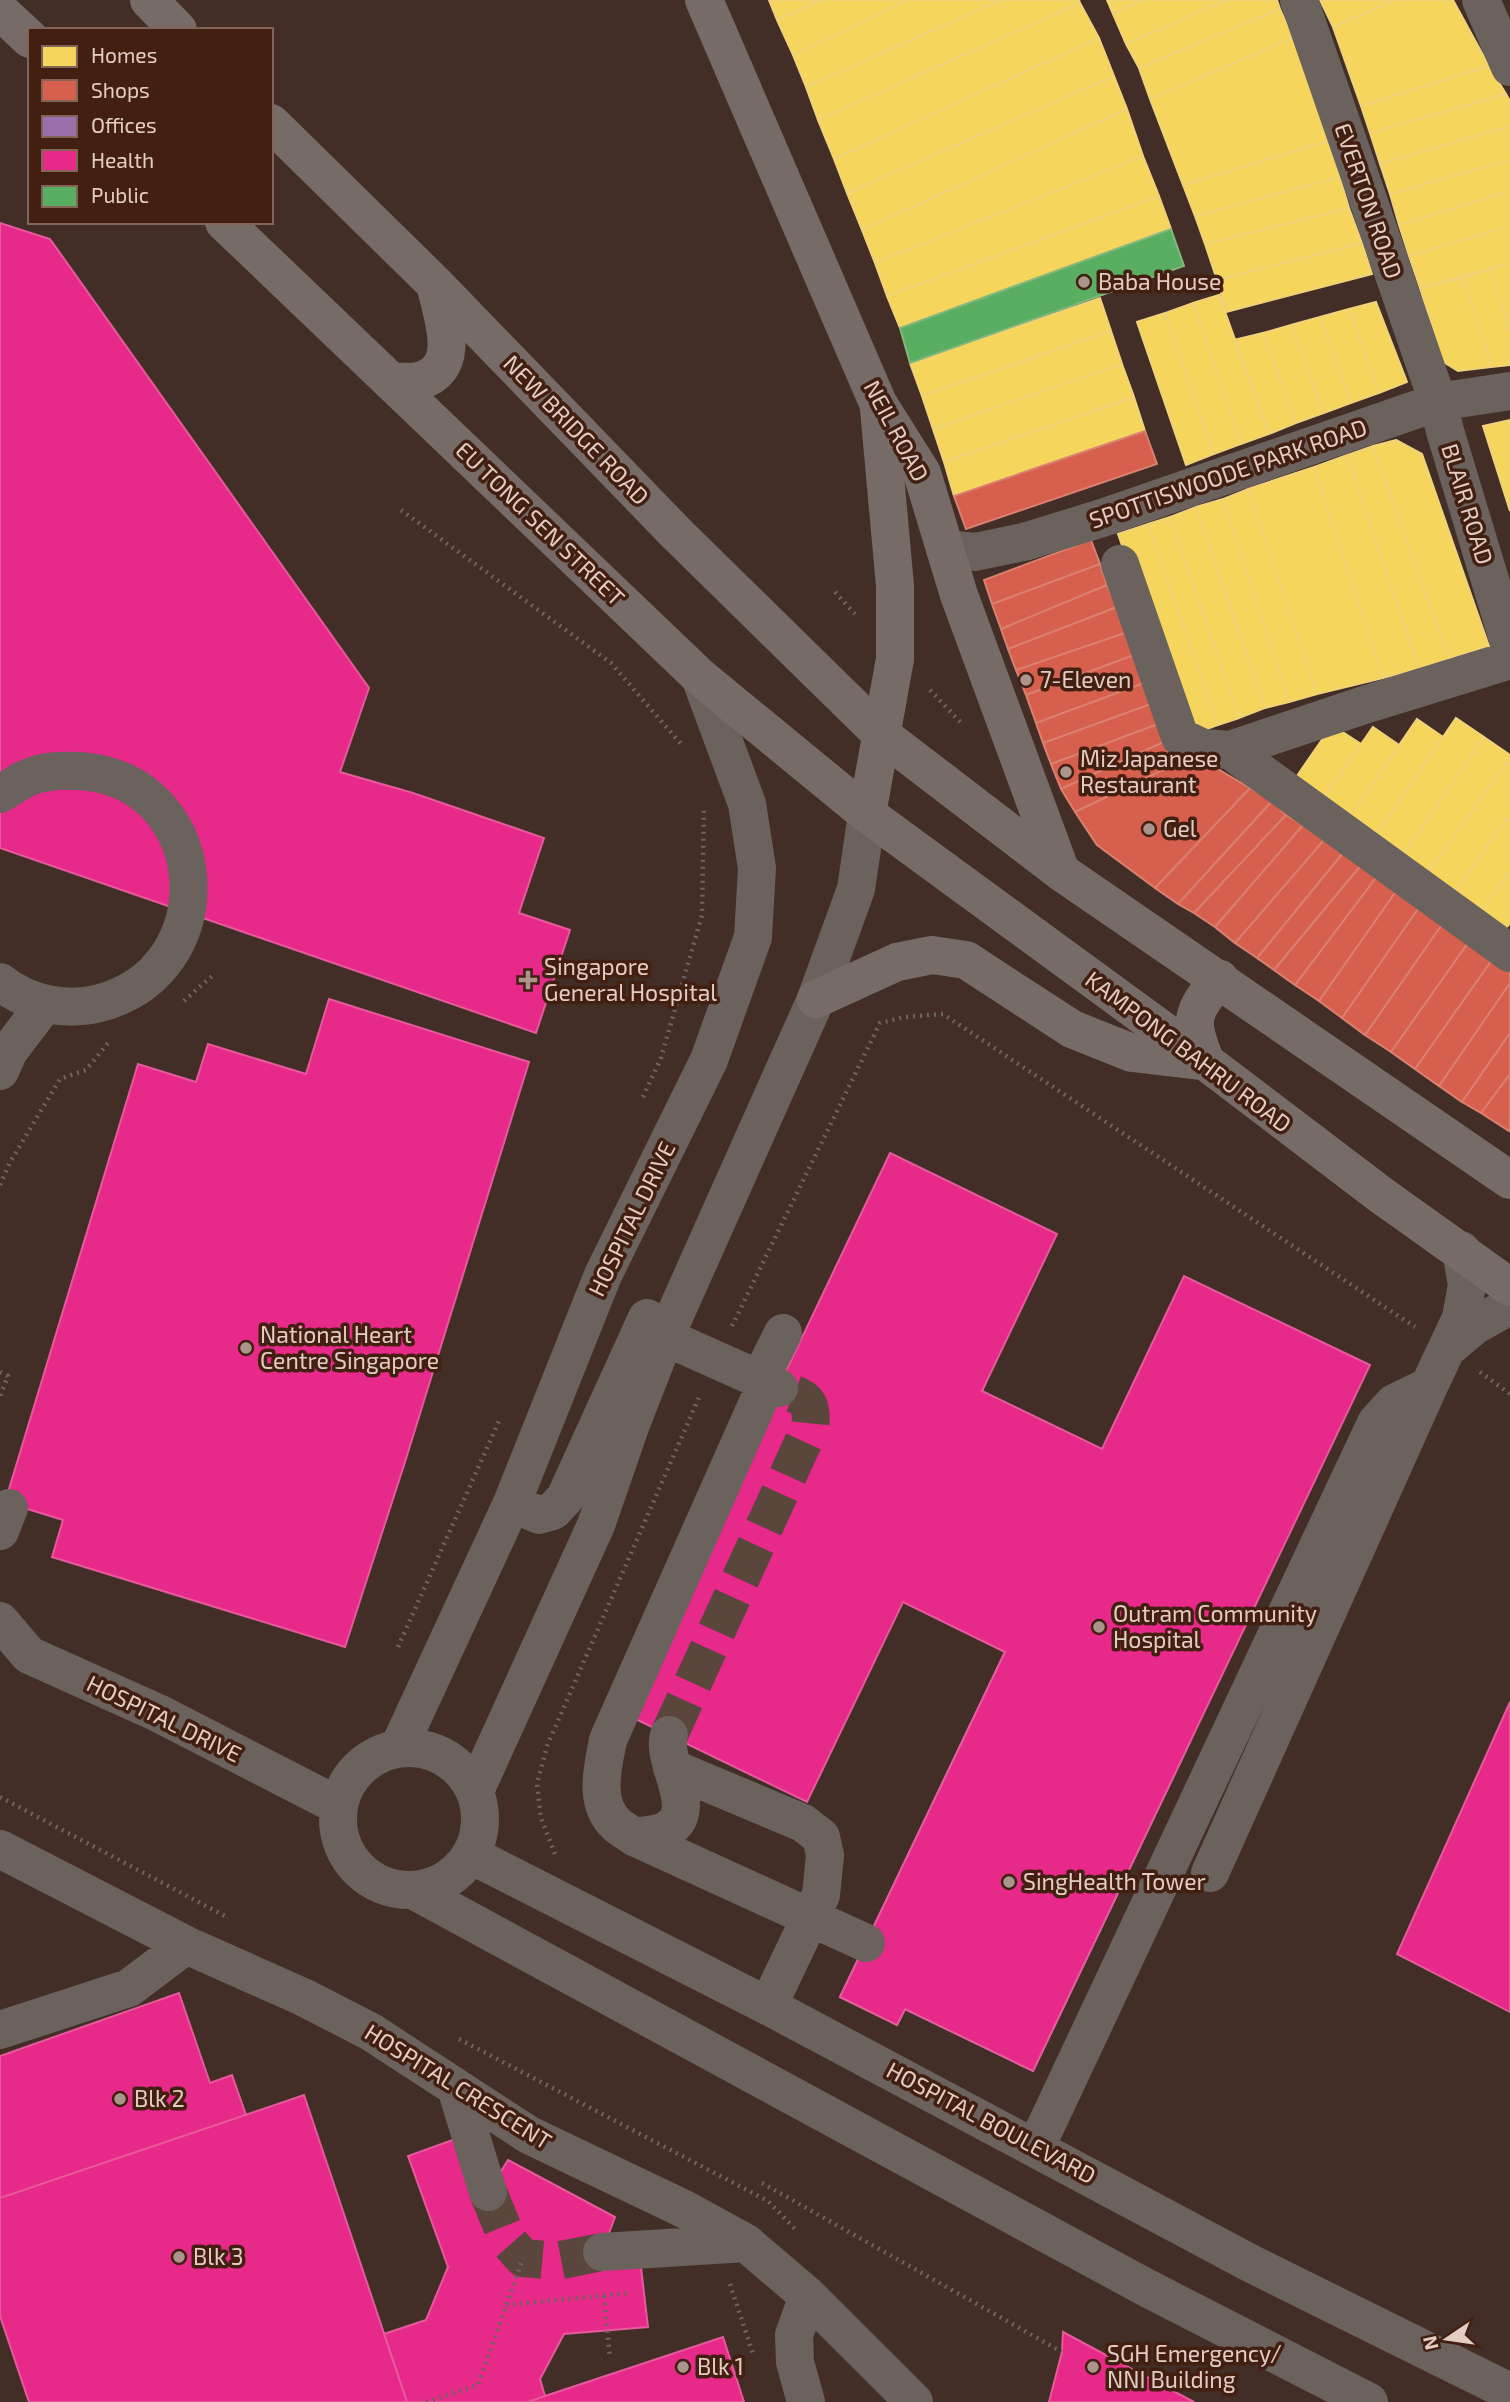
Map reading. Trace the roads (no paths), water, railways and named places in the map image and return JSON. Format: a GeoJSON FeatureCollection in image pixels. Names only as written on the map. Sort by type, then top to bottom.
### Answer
{"type":"FeatureCollection","features":[{"type":"Feature","properties":{"kind":"main road"},"geometry":{"type":"LineString","coordinates":[[149,0],[176,28]]}},
{"type":"Feature","properties":{"kind":"main road","name":"NEIL ROAD"},"geometry":{"type":"LineString","coordinates":[[704,0],[878,403],[922,473],[959,595],[1061,872]]}},
{"type":"Feature","properties":{"kind":"main road"},"geometry":{"type":"LineString","coordinates":[[0,11],[28,37]]}},
{"type":"Feature","properties":{"kind":"main road","name":"NEW BRIDGE ROAD"},"geometry":{"type":"LineString","coordinates":[[273,125],[435,284],[675,532],[882,735]]}},
{"type":"Feature","properties":{"kind":"main road","name":"EU TONG SEN STREET"},"geometry":{"type":"LineString","coordinates":[[226,224],[700,677],[867,814]]}},
{"type":"Feature","properties":{"kind":"main road"},"geometry":{"type":"LineString","coordinates":[[391,382],[420,380],[439,369],[446,359],[446,337],[435,284]]}},
{"type":"Feature","properties":{"kind":"main road"},"geometry":{"type":"LineString","coordinates":[[867,814],[895,659],[895,586],[878,403]]}},
{"type":"Feature","properties":{"kind":"main road"},"geometry":{"type":"LineString","coordinates":[[882,735],[1061,872],[1510,1180]]}},
{"type":"Feature","properties":{"kind":"main road","name":"KAMPONG BAHRU ROAD"},"geometry":{"type":"LineString","coordinates":[[867,814],[1206,1062],[1381,1195],[1510,1287]]}},
{"type":"Feature","properties":{"kind":"main road"},"geometry":{"type":"LineString","coordinates":[[816,999],[897,962],[932,955],[966,960],[1072,1029],[1132,1053],[1206,1062]]}},
{"type":"Feature","properties":{"kind":"main road"},"geometry":{"type":"LineString","coordinates":[[1206,1062],[1193,1032],[1195,1014],[1203,997],[1220,979]]}},
{"type":"Feature","properties":{"kind":"street","name":"EVERTON ROAD"},"geometry":{"type":"LineString","coordinates":[[1299,0],[1438,402]]}},
{"type":"Feature","properties":{"kind":"street"},"geometry":{"type":"LineString","coordinates":[[1481,0],[1510,67]]}},
{"type":"Feature","properties":{"kind":"street","name":"SPOTTISWOODE PARK ROAD"},"geometry":{"type":"LineString","coordinates":[[945,549],[975,552],[1024,542],[1102,518],[1438,402],[1510,391]]}},
{"type":"Feature","properties":{"kind":"street","name":"BLAIR ROAD"},"geometry":{"type":"LineString","coordinates":[[1438,402],[1510,646]]}},
{"type":"Feature","properties":{"kind":"street"},"geometry":{"type":"LineString","coordinates":[[1120,564],[1180,737],[1203,748],[1230,750],[1510,660]]}},
{"type":"Feature","properties":{"kind":"street","name":"HOSPITAL DRIVE"},"geometry":{"type":"LineString","coordinates":[[399,1747],[512,1503],[603,1275],[709,1060],[753,937],[757,868],[747,804],[700,677]]}},
{"type":"Feature","properties":{"kind":"street"},"geometry":{"type":"LineString","coordinates":[[1230,750],[1510,953]]}},
{"type":"Feature","properties":{"kind":"street"},"geometry":{"type":"LineString","coordinates":[[0,794],[28,777],[68,769],[107,775],[143,794],[170,823],[187,861],[190,901],[178,940],[155,973],[123,996],[84,1007],[44,1004],[11,990],[0,982]]}},
{"type":"Feature","properties":{"kind":"street"},"geometry":{"type":"LineString","coordinates":[[475,1791],[596,1525],[631,1424],[666,1337],[816,999],[856,889],[867,814]]}},
{"type":"Feature","properties":{"kind":"street"},"geometry":{"type":"LineString","coordinates":[[0,1071],[9,1051],[44,1004]]}},
{"type":"Feature","properties":{"kind":"street"},"geometry":{"type":"LineString","coordinates":[[512,1503],[539,1515],[553,1511],[565,1498],[654,1301],[677,1265],[711,1238]]}},
{"type":"Feature","properties":{"kind":"street"},"geometry":{"type":"LineString","coordinates":[[1210,1872],[1461,1318],[1466,1285],[1461,1250]]}},
{"type":"Feature","properties":{"kind":"street"},"geometry":{"type":"LineString","coordinates":[[1447,1349],[1474,1326],[1510,1308]]}},
{"type":"Feature","properties":{"kind":"street"},"geometry":{"type":"LineString","coordinates":[[783,1333],[769,1383],[608,1740],[600,1778],[604,1805],[615,1823],[634,1837],[816,1905],[866,1943]]}},
{"type":"Feature","properties":{"kind":"street"},"geometry":{"type":"LineString","coordinates":[[666,1337],[769,1383]]}},
{"type":"Feature","properties":{"kind":"street"},"geometry":{"type":"LineString","coordinates":[[1036,2147],[1376,1423],[1394,1403],[1429,1385]]}},
{"type":"Feature","properties":{"kind":"street","name":"HOSPITAL DRIVE"},"geometry":{"type":"LineString","coordinates":[[0,1621],[29,1655],[158,1713],[339,1806]]}},
{"type":"Feature","properties":{"kind":"street"},"geometry":{"type":"LineString","coordinates":[[399,1747],[428,1749],[455,1764],[467,1776],[480,1807],[477,1840],[471,1855],[464,1865],[446,1880],[424,1889],[396,1889],[381,1884],[356,1866],[346,1853],[340,1838],[339,1806],[343,1792],[359,1767],[371,1757],[399,1747]]}},
{"type":"Feature","properties":{"kind":"street"},"geometry":{"type":"LineString","coordinates":[[634,1837],[661,1832],[673,1825],[680,1813],[681,1793],[671,1752],[803,1823],[821,1837],[825,1855],[816,1905],[768,2006]]}},
{"type":"Feature","properties":{"kind":"street","name":"HOSPITAL CRESCENT"},"geometry":{"type":"LineString","coordinates":[[0,1849],[186,1945],[303,1997],[360,2026],[529,2135],[684,2209],[747,2243],[808,2296],[914,2402]]}},
{"type":"Feature","properties":{"kind":"street","name":"HOSPITAL BOULEVARD"},"geometry":{"type":"LineString","coordinates":[[471,1855],[768,2006],[1250,2263],[1510,2392]]}},
{"type":"Feature","properties":{"kind":"street"},"geometry":{"type":"LineString","coordinates":[[413,1890],[1145,2287],[1369,2402]]}},
{"type":"Feature","properties":{"kind":"street"},"geometry":{"type":"LineString","coordinates":[[0,2029],[129,1988],[186,1945]]}},
{"type":"Feature","properties":{"kind":"street"},"geometry":{"type":"LineString","coordinates":[[456,2088],[488,2192]]}},
{"type":"Feature","properties":{"kind":"street"},"geometry":{"type":"LineString","coordinates":[[602,2252],[747,2243]]}},
{"type":"Feature","properties":{"kind":"street"},"geometry":{"type":"LineString","coordinates":[[806,2402],[796,2362],[794,2336],[808,2296]]}},
{"type":"Feature","properties":{"kind":"street"},"geometry":{"type":"LineString","coordinates":[[1466,2370],[1496,2402]]}},
{"type":"Feature","properties":{"kind":"tunnel"},"geometry":{"type":"LineString","coordinates":[[669,1735],[810,1427],[810,1410],[805,1400],[779,1388]]}},
{"type":"Feature","properties":{"kind":"tunnel"},"geometry":{"type":"LineString","coordinates":[[488,2192],[508,2241],[523,2258],[556,2261],[602,2252]]}},
{"type":"Feature","properties":{"kind":"place","name":"Baba House"},"geometry":{"type":"Point","coordinates":[1084,282]}},
{"type":"Feature","properties":{"kind":"place","name":"7-Eleven"},"geometry":{"type":"Point","coordinates":[1026,680]}},
{"type":"Feature","properties":{"kind":"place","name":"Miz Japanese Restaurant"},"geometry":{"type":"Point","coordinates":[1066,772]}},
{"type":"Feature","properties":{"kind":"place","name":"Gel"},"geometry":{"type":"Point","coordinates":[1149,829]}},
{"type":"Feature","properties":{"kind":"place","name":"Singapore General Hospital"},"geometry":{"type":"Point","coordinates":[528,980]}},
{"type":"Feature","properties":{"kind":"place","name":"National Heart Centre Singapore"},"geometry":{"type":"Point","coordinates":[246,1348]}},
{"type":"Feature","properties":{"kind":"place","name":"Outram Community Hospital"},"geometry":{"type":"Point","coordinates":[1099,1627]}},
{"type":"Feature","properties":{"kind":"place","name":"SingHealth Tower"},"geometry":{"type":"Point","coordinates":[1009,1882]}},
{"type":"Feature","properties":{"kind":"place","name":"Blk 2"},"geometry":{"type":"Point","coordinates":[120,2099]}},
{"type":"Feature","properties":{"kind":"place","name":"Blk 3"},"geometry":{"type":"Point","coordinates":[179,2257]}},
{"type":"Feature","properties":{"kind":"place","name":"Blk 1"},"geometry":{"type":"Point","coordinates":[683,2367]}},
{"type":"Feature","properties":{"kind":"place","name":"SGH Emergency/ NNI Building"},"geometry":{"type":"Point","coordinates":[1093,2367]}}]}
